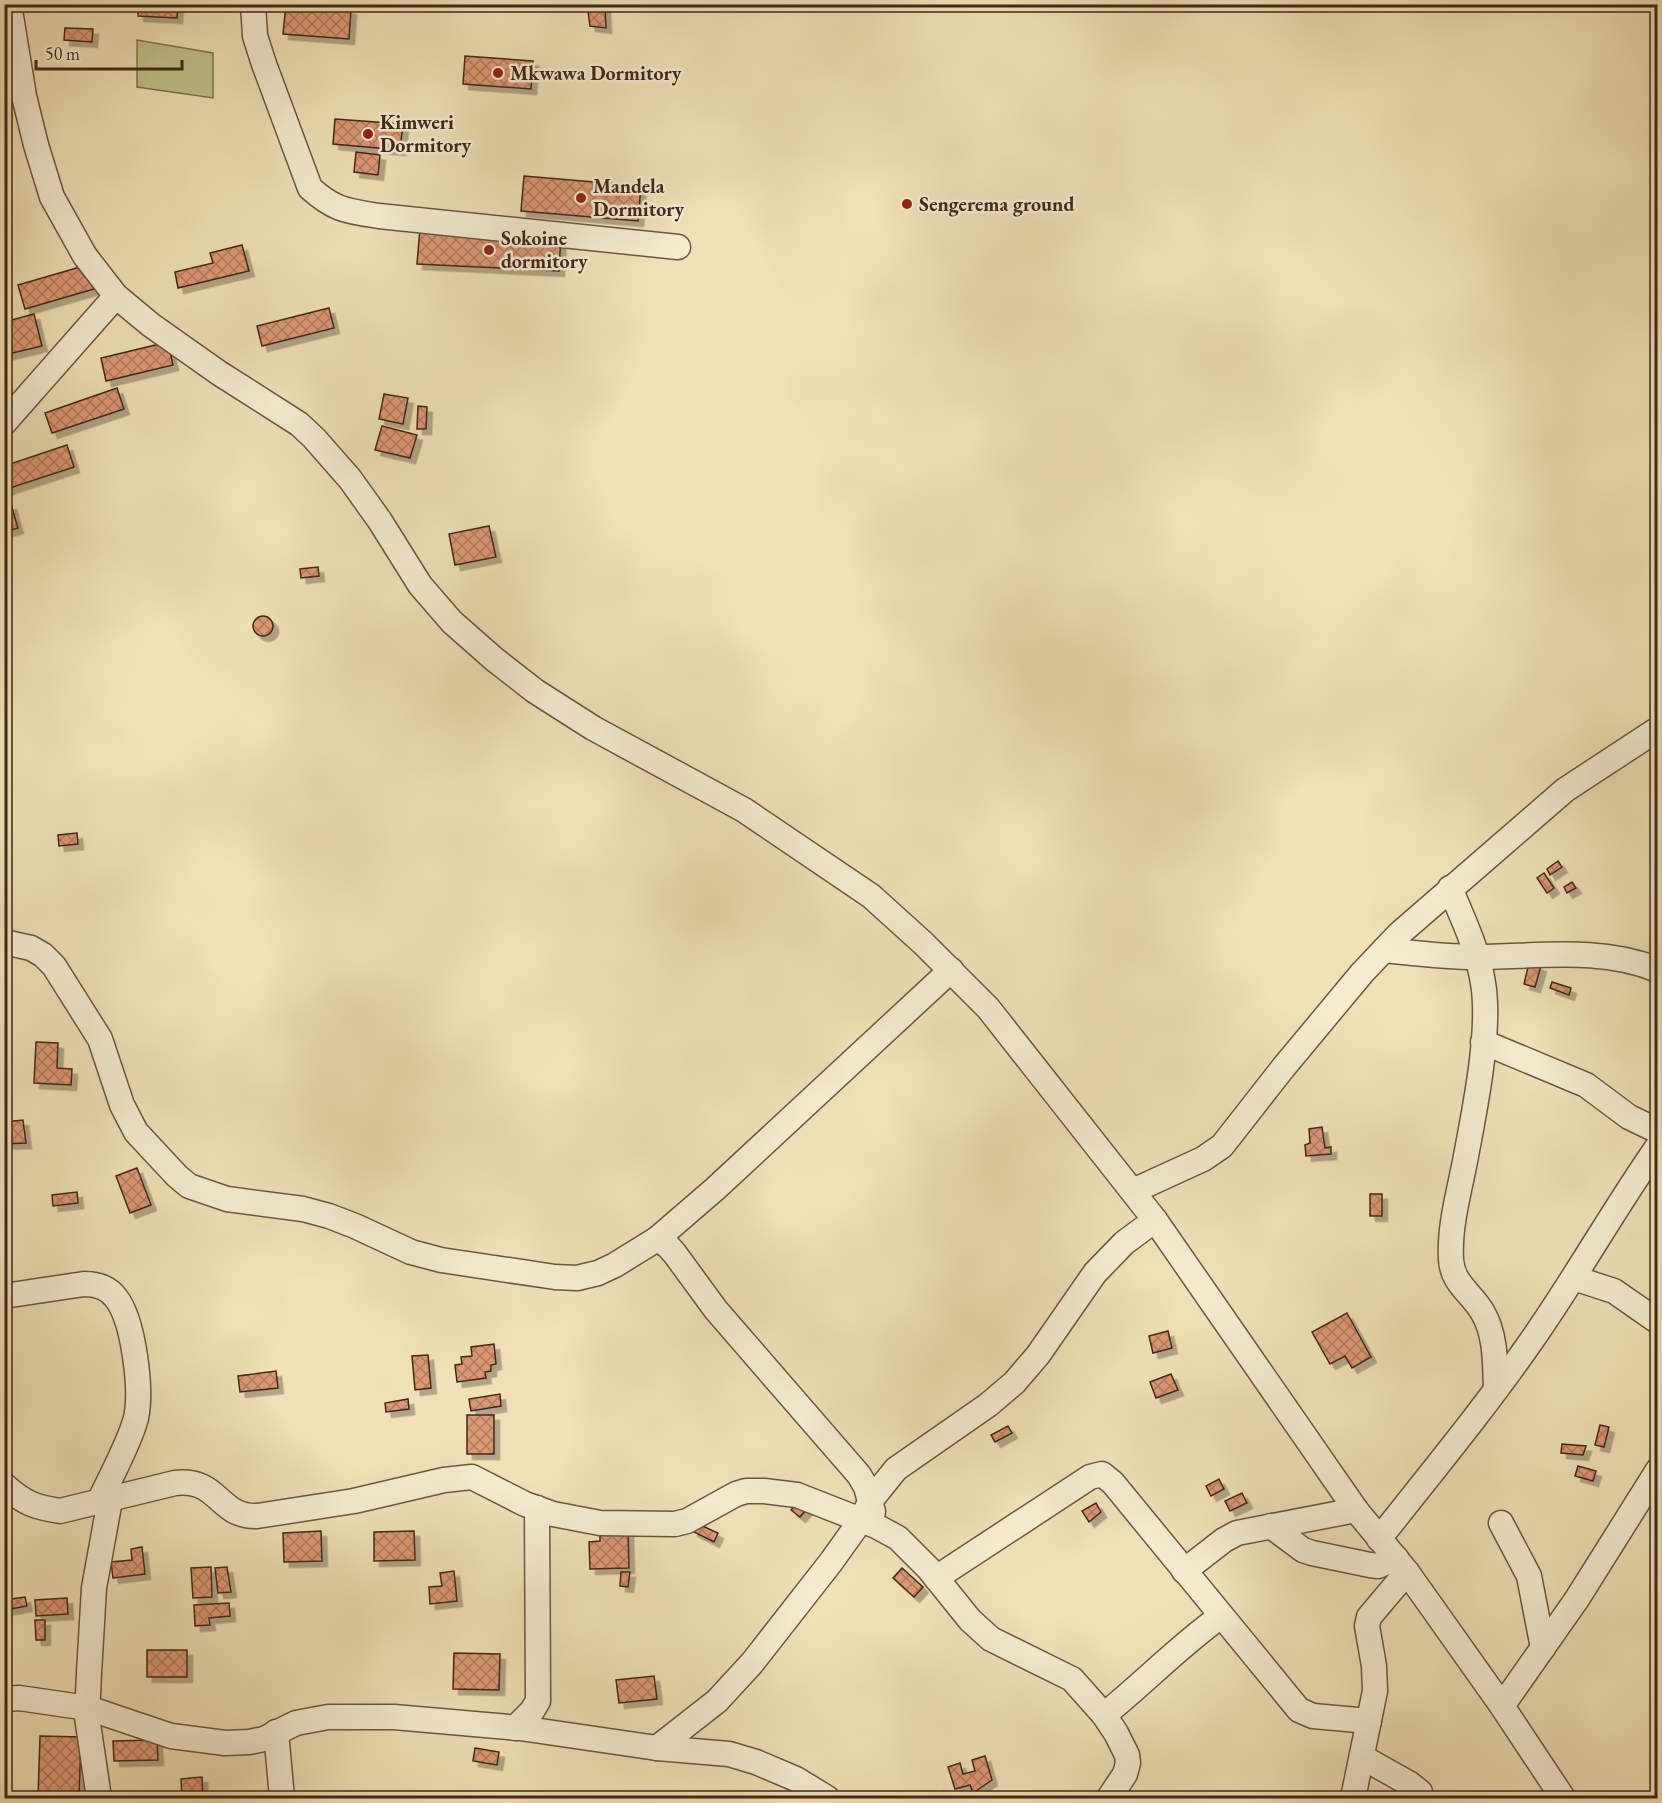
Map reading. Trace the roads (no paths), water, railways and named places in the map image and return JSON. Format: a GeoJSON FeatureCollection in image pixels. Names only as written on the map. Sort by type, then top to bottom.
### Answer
{"type":"FeatureCollection","features":[{"type":"Feature","properties":{"kind":"street"},"geometry":{"type":"LineString","coordinates":[[9,4],[24,96],[52,197],[86,256],[116,296],[151,325],[219,373],[298,424],[314,438],[350,479],[380,521],[420,585],[452,622],[494,658],[535,691],[592,728],[744,810],[871,896],[951,970],[988,1008],[1155,1220],[1356,1510],[1401,1565],[1502,1706],[1563,1798]]}},
{"type":"Feature","properties":{"kind":"street"},"geometry":{"type":"LineString","coordinates":[[254,4],[255,36],[264,64],[310,188],[324,201],[343,210],[379,216],[678,247]]}},
{"type":"Feature","properties":{"kind":"street"},"geometry":{"type":"LineString","coordinates":[[4,423],[116,296]]}},
{"type":"Feature","properties":{"kind":"street"},"geometry":{"type":"LineString","coordinates":[[1133,1191],[1203,1159],[1222,1146],[1362,973],[1422,912],[1565,790],[1658,729]]}},
{"type":"Feature","properties":{"kind":"street"},"geometry":{"type":"LineString","coordinates":[[1450,888],[1477,957],[1484,984],[1483,1042],[1473,1121],[1453,1225],[1452,1271],[1483,1313],[1490,1329],[1496,1389]]}},
{"type":"Feature","properties":{"kind":"street"},"geometry":{"type":"LineString","coordinates":[[4,942],[31,948],[43,955],[54,966],[100,1039],[122,1105],[136,1132],[189,1186],[227,1199],[303,1209],[329,1216],[411,1252],[431,1257],[555,1277],[577,1278],[598,1273],[615,1265],[657,1239],[715,1189],[951,970]]}},
{"type":"Feature","properties":{"kind":"street"},"geometry":{"type":"LineString","coordinates":[[1384,950],[1477,957],[1577,955],[1614,957],[1642,963],[1658,970]]}},
{"type":"Feature","properties":{"kind":"street"},"geometry":{"type":"LineString","coordinates":[[1483,1042],[1586,1085],[1629,1117],[1658,1131]]}},
{"type":"Feature","properties":{"kind":"street"},"geometry":{"type":"LineString","coordinates":[[1379,1539],[1496,1389],[1574,1278],[1620,1200],[1658,1146]]}},
{"type":"Feature","properties":{"kind":"street"},"geometry":{"type":"LineString","coordinates":[[657,1748],[717,1701],[752,1663],[869,1515],[896,1469],[988,1405],[1014,1383],[1038,1355],[1095,1273],[1124,1243],[1155,1220]]}},
{"type":"Feature","properties":{"kind":"street"},"geometry":{"type":"LineString","coordinates":[[657,1239],[675,1254],[716,1310],[859,1475],[869,1515]]}},
{"type":"Feature","properties":{"kind":"street"},"geometry":{"type":"LineString","coordinates":[[1574,1278],[1614,1291],[1657,1321]]}},
{"type":"Feature","properties":{"kind":"street"},"geometry":{"type":"LineString","coordinates":[[4,1296],[95,1284],[116,1297],[124,1313],[133,1346],[140,1398],[135,1421],[104,1501],[94,1588],[88,1708],[89,1735],[99,1798]]}},
{"type":"Feature","properties":{"kind":"street"},"geometry":{"type":"LineString","coordinates":[[1502,1706],[1577,1599],[1658,1470]]}},
{"type":"Feature","properties":{"kind":"street"},"geometry":{"type":"LineString","coordinates":[[936,1578],[1097,1474],[1102,1474],[1108,1477],[1299,1710],[1313,1716],[1369,1721]]}},
{"type":"Feature","properties":{"kind":"street"},"geometry":{"type":"LineString","coordinates":[[4,1485],[22,1501],[45,1509],[60,1511],[188,1481],[201,1484],[233,1511],[243,1516],[257,1516],[354,1501],[444,1480],[472,1477],[553,1514],[600,1523],[675,1524],[687,1521],[736,1494],[764,1491],[797,1495],[869,1515],[914,1553],[970,1620],[991,1639],[1072,1679],[1104,1715],[1124,1747],[1128,1762],[1125,1774],[1109,1798]]}},
{"type":"Feature","properties":{"kind":"street"},"geometry":{"type":"LineString","coordinates":[[515,1728],[538,1701],[537,1508]]}},
{"type":"Feature","properties":{"kind":"street"},"geometry":{"type":"LineString","coordinates":[[1184,1571],[1224,1540],[1237,1533],[1356,1510]]}},
{"type":"Feature","properties":{"kind":"street"},"geometry":{"type":"LineString","coordinates":[[1501,1523],[1529,1576],[1543,1648]]}},
{"type":"Feature","properties":{"kind":"street"},"geometry":{"type":"LineString","coordinates":[[1271,1526],[1303,1550],[1312,1553],[1370,1565],[1401,1565]]}},
{"type":"Feature","properties":{"kind":"street"},"geometry":{"type":"LineString","coordinates":[[1353,1798],[1375,1691],[1374,1666],[1367,1626],[1369,1617],[1401,1565]]}},
{"type":"Feature","properties":{"kind":"street"},"geometry":{"type":"LineString","coordinates":[[1104,1715],[1181,1647],[1221,1616]]}},
{"type":"Feature","properties":{"kind":"street"},"geometry":{"type":"LineString","coordinates":[[4,1699],[19,1698],[88,1708],[171,1736],[197,1741],[249,1742],[264,1738],[296,1723],[328,1717],[394,1717],[515,1728],[657,1748],[729,1754],[756,1762],[796,1779],[827,1798]]}},
{"type":"Feature","properties":{"kind":"street"},"geometry":{"type":"LineString","coordinates":[[276,1732],[282,1798]]}},
{"type":"Feature","properties":{"kind":"street"},"geometry":{"type":"LineString","coordinates":[[1362,1757],[1420,1792]]}},
{"type":"Feature","properties":{"kind":"place","name":"Mkwawa Dormitory"},"geometry":{"type":"Point","coordinates":[498,73]}},
{"type":"Feature","properties":{"kind":"place","name":"Kimweri Dormitory"},"geometry":{"type":"Point","coordinates":[368,134]}},
{"type":"Feature","properties":{"kind":"place","name":"Mandela Dormitory"},"geometry":{"type":"Point","coordinates":[581,198]}},
{"type":"Feature","properties":{"kind":"place","name":"Sengerema ground"},"geometry":{"type":"Point","coordinates":[907,204]}},
{"type":"Feature","properties":{"kind":"place","name":"Sokoine dormitory"},"geometry":{"type":"Point","coordinates":[489,250]}}]}
